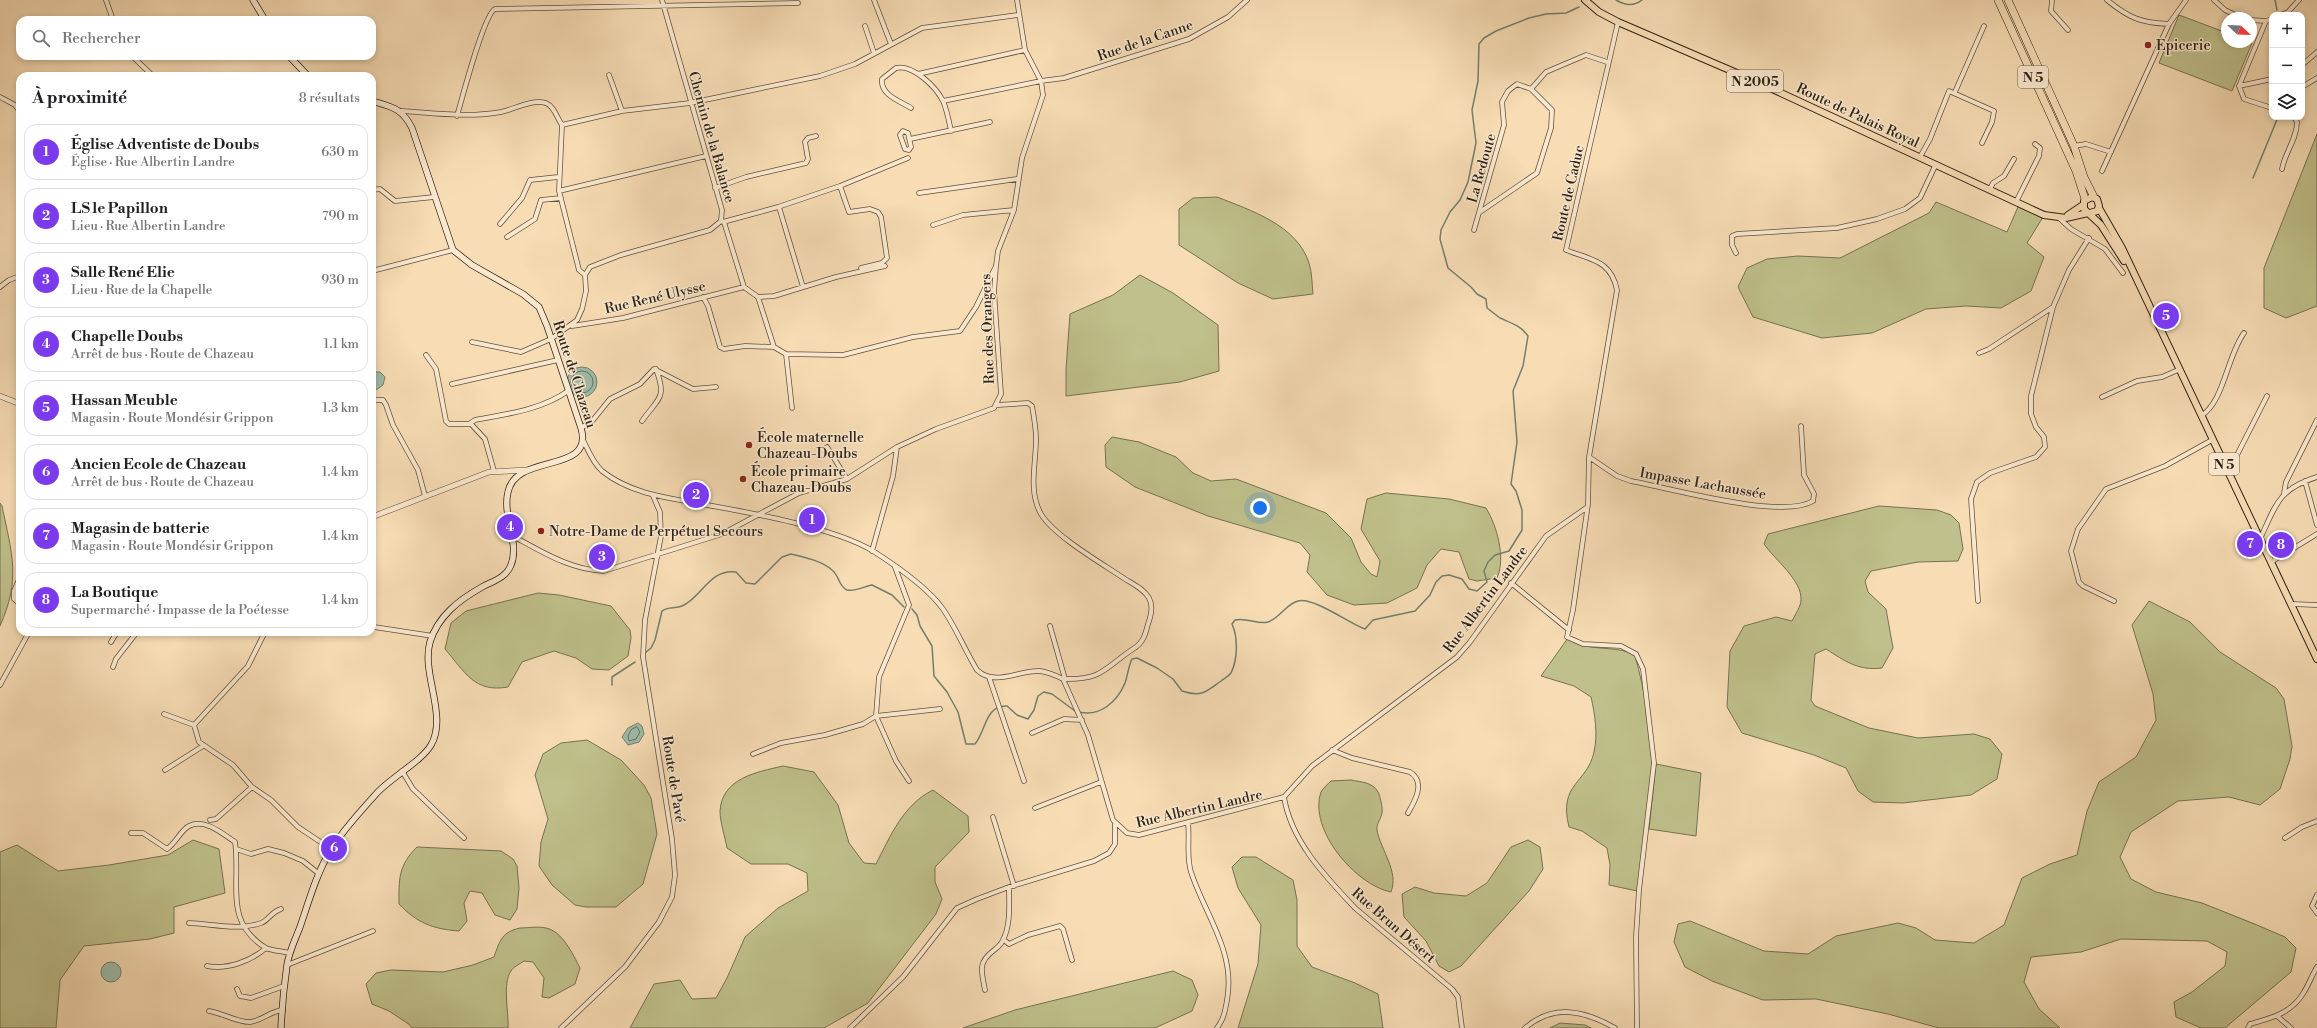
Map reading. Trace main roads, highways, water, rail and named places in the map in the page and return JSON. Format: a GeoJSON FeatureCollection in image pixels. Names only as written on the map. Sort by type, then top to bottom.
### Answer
{"type":"FeatureCollection","features":[{"type":"Feature","properties":{"kind":"highway","name":"N 5"},"geometry":{"type":"LineString","coordinates":[[1998,0],[2075,168],[2084,202]]}},
{"type":"Feature","properties":{"kind":"highway","name":"N 5"},"geometry":{"type":"LineString","coordinates":[[2008,0],[2074,146],[2084,177],[2094,197]]}},
{"type":"Feature","properties":{"kind":"highway"},"geometry":{"type":"LineString","coordinates":[[2074,146],[2070,151],[2075,168]]}},
{"type":"Feature","properties":{"kind":"main road"},"geometry":{"type":"LineString","coordinates":[[253,0],[263,16]]}},
{"type":"Feature","properties":{"kind":"main road","name":"Route de Palais Royal"},"geometry":{"type":"LineString","coordinates":[[1585,0],[1599,12],[1618,22],[1753,80],[2044,215],[2059,218],[2089,213]]}},
{"type":"Feature","properties":{"kind":"main road"},"geometry":{"type":"LineString","coordinates":[[293,60],[304,72]]}},
{"type":"Feature","properties":{"kind":"main road","name":"Route de Chazeau"},"geometry":{"type":"LineString","coordinates":[[281,1028],[287,965],[318,873],[331,849],[382,787],[428,749],[435,735],[435,703],[428,655],[438,624],[454,606],[507,572],[513,554],[506,503],[508,489],[516,477],[527,470],[573,456],[579,449],[583,440],[581,428],[544,318],[535,303],[523,294],[462,259],[453,250],[412,128],[406,116],[401,111],[376,102]]}},
{"type":"Feature","properties":{"kind":"main road"},"geometry":{"type":"LineString","coordinates":[[2059,218],[2071,214],[2084,202],[2094,197]]}},
{"type":"Feature","properties":{"kind":"main road","name":"N 5"},"geometry":{"type":"LineString","coordinates":[[2094,197],[2098,201],[2099,208],[2131,270],[2317,659]]}},
{"type":"Feature","properties":{"kind":"main road","name":"N 5"},"geometry":{"type":"LineString","coordinates":[[2084,202],[2089,213],[2131,270]]}},
{"type":"Feature","properties":{"kind":"main road"},"geometry":{"type":"LineString","coordinates":[[2089,213],[2095,212],[2099,208]]}},
{"type":"Feature","properties":{"kind":"water"},"geometry":{"type":"Polygon","coordinates":[[[582,367],[593,371],[597,382],[593,393],[582,397],[571,393],[567,382],[571,371],[582,367]]]}},
{"type":"Feature","properties":{"kind":"water"},"geometry":{"type":"Polygon","coordinates":[[[376,372],[380,372],[385,377],[383,385],[376,390],[376,372]]]}},
{"type":"Feature","properties":{"kind":"water"},"geometry":{"type":"Polygon","coordinates":[[[638,723],[642,726],[644,734],[639,742],[628,745],[622,737],[628,728],[638,723]]]}},
{"type":"Feature","properties":{"kind":"water"},"geometry":{"type":"Polygon","coordinates":[[[111,962],[118,965],[121,972],[118,979],[111,982],[104,979],[101,972],[104,965],[111,962]]]}},
{"type":"Feature","properties":{"kind":"waterway"},"geometry":{"type":"LineString","coordinates":[[1616,0],[1629,4],[1635,4],[1642,0]]}},
{"type":"Feature","properties":{"kind":"waterway"},"geometry":{"type":"LineString","coordinates":[[2275,0],[2277,10]]}},
{"type":"Feature","properties":{"kind":"waterway"},"geometry":{"type":"LineString","coordinates":[[1079,712],[1087,713],[1101,710],[1112,702],[1122,690],[1132,659],[1137,658],[1157,668],[1173,679],[1182,691],[1199,694],[1208,690],[1229,676],[1231,673],[1236,655],[1236,642],[1232,624],[1235,620],[1243,619],[1260,623],[1268,622],[1290,605],[1298,601],[1305,601],[1322,607],[1365,629],[1373,620],[1415,611],[1430,595],[1436,582],[1442,576],[1449,575],[1462,579],[1469,589],[1477,591],[1487,582],[1484,571],[1488,562],[1495,555],[1509,551],[1522,530],[1522,510],[1516,491],[1511,484],[1517,442],[1513,391],[1523,366],[1528,336],[1519,327],[1500,318],[1487,308],[1486,299],[1477,294],[1471,287],[1448,268],[1440,239],[1441,230],[1450,212],[1460,200],[1468,182],[1476,143],[1472,110],[1478,81],[1479,44],[1484,38],[1496,31],[1529,18],[1546,14],[1566,13],[1579,7]]}},
{"type":"Feature","properties":{"kind":"waterway"},"geometry":{"type":"LineString","coordinates":[[2253,178],[2277,120]]}},
{"type":"Feature","properties":{"kind":"waterway"},"geometry":{"type":"LineString","coordinates":[[645,653],[651,648],[655,640],[662,611],[682,606],[689,602],[706,584],[719,574],[736,572],[746,583],[755,584],[782,557],[791,554],[813,560],[828,567],[834,572],[842,586],[847,590],[857,590],[872,585],[892,595],[904,607]]}},
{"type":"Feature","properties":{"kind":"waterway"},"geometry":{"type":"LineString","coordinates":[[912,609],[917,615],[920,626],[932,646],[934,676],[947,692],[958,712],[966,744],[975,744],[979,739],[990,714],[1000,707],[1007,706],[1017,715],[1028,719],[1034,710],[1038,696],[1044,692],[1052,694],[1075,711]]}},
{"type":"Feature","properties":{"kind":"waterway"},"geometry":{"type":"LineString","coordinates":[[612,685],[612,677],[635,662]]}},
{"type":"Feature","properties":{"kind":"place","name":"Epicerie"},"geometry":{"type":"Point","coordinates":[2148,45]}},
{"type":"Feature","properties":{"kind":"place","name":"Hassan Meuble"},"geometry":{"type":"Point","coordinates":[2166,316]}},
{"type":"Feature","properties":{"kind":"place","name":"École maternelle Chazeau-Doubs"},"geometry":{"type":"Point","coordinates":[749,445]}},
{"type":"Feature","properties":{"kind":"place","name":"École primaire Chazeau-Doubs"},"geometry":{"type":"Point","coordinates":[743,479]}},
{"type":"Feature","properties":{"kind":"place","name":"LS le Papillon"},"geometry":{"type":"Point","coordinates":[696,495]}},
{"type":"Feature","properties":{"kind":"place","name":"Église Adventiste de Doubs"},"geometry":{"type":"Point","coordinates":[812,520]}},
{"type":"Feature","properties":{"kind":"place","name":"Chapelle Doubs"},"geometry":{"type":"Point","coordinates":[510,527]}},
{"type":"Feature","properties":{"kind":"place","name":"Notre-Dame de Perpétuel Secours"},"geometry":{"type":"Point","coordinates":[541,531]}},
{"type":"Feature","properties":{"kind":"place","name":"Magasin de batterie"},"geometry":{"type":"Point","coordinates":[2250,544]}},
{"type":"Feature","properties":{"kind":"place","name":"La Boutique"},"geometry":{"type":"Point","coordinates":[2281,545]}},
{"type":"Feature","properties":{"kind":"place","name":"Salle René Elie"},"geometry":{"type":"Point","coordinates":[602,557]}},
{"type":"Feature","properties":{"kind":"place","name":"Ancien Ecole de Chazeau"},"geometry":{"type":"Point","coordinates":[334,848]}}]}
